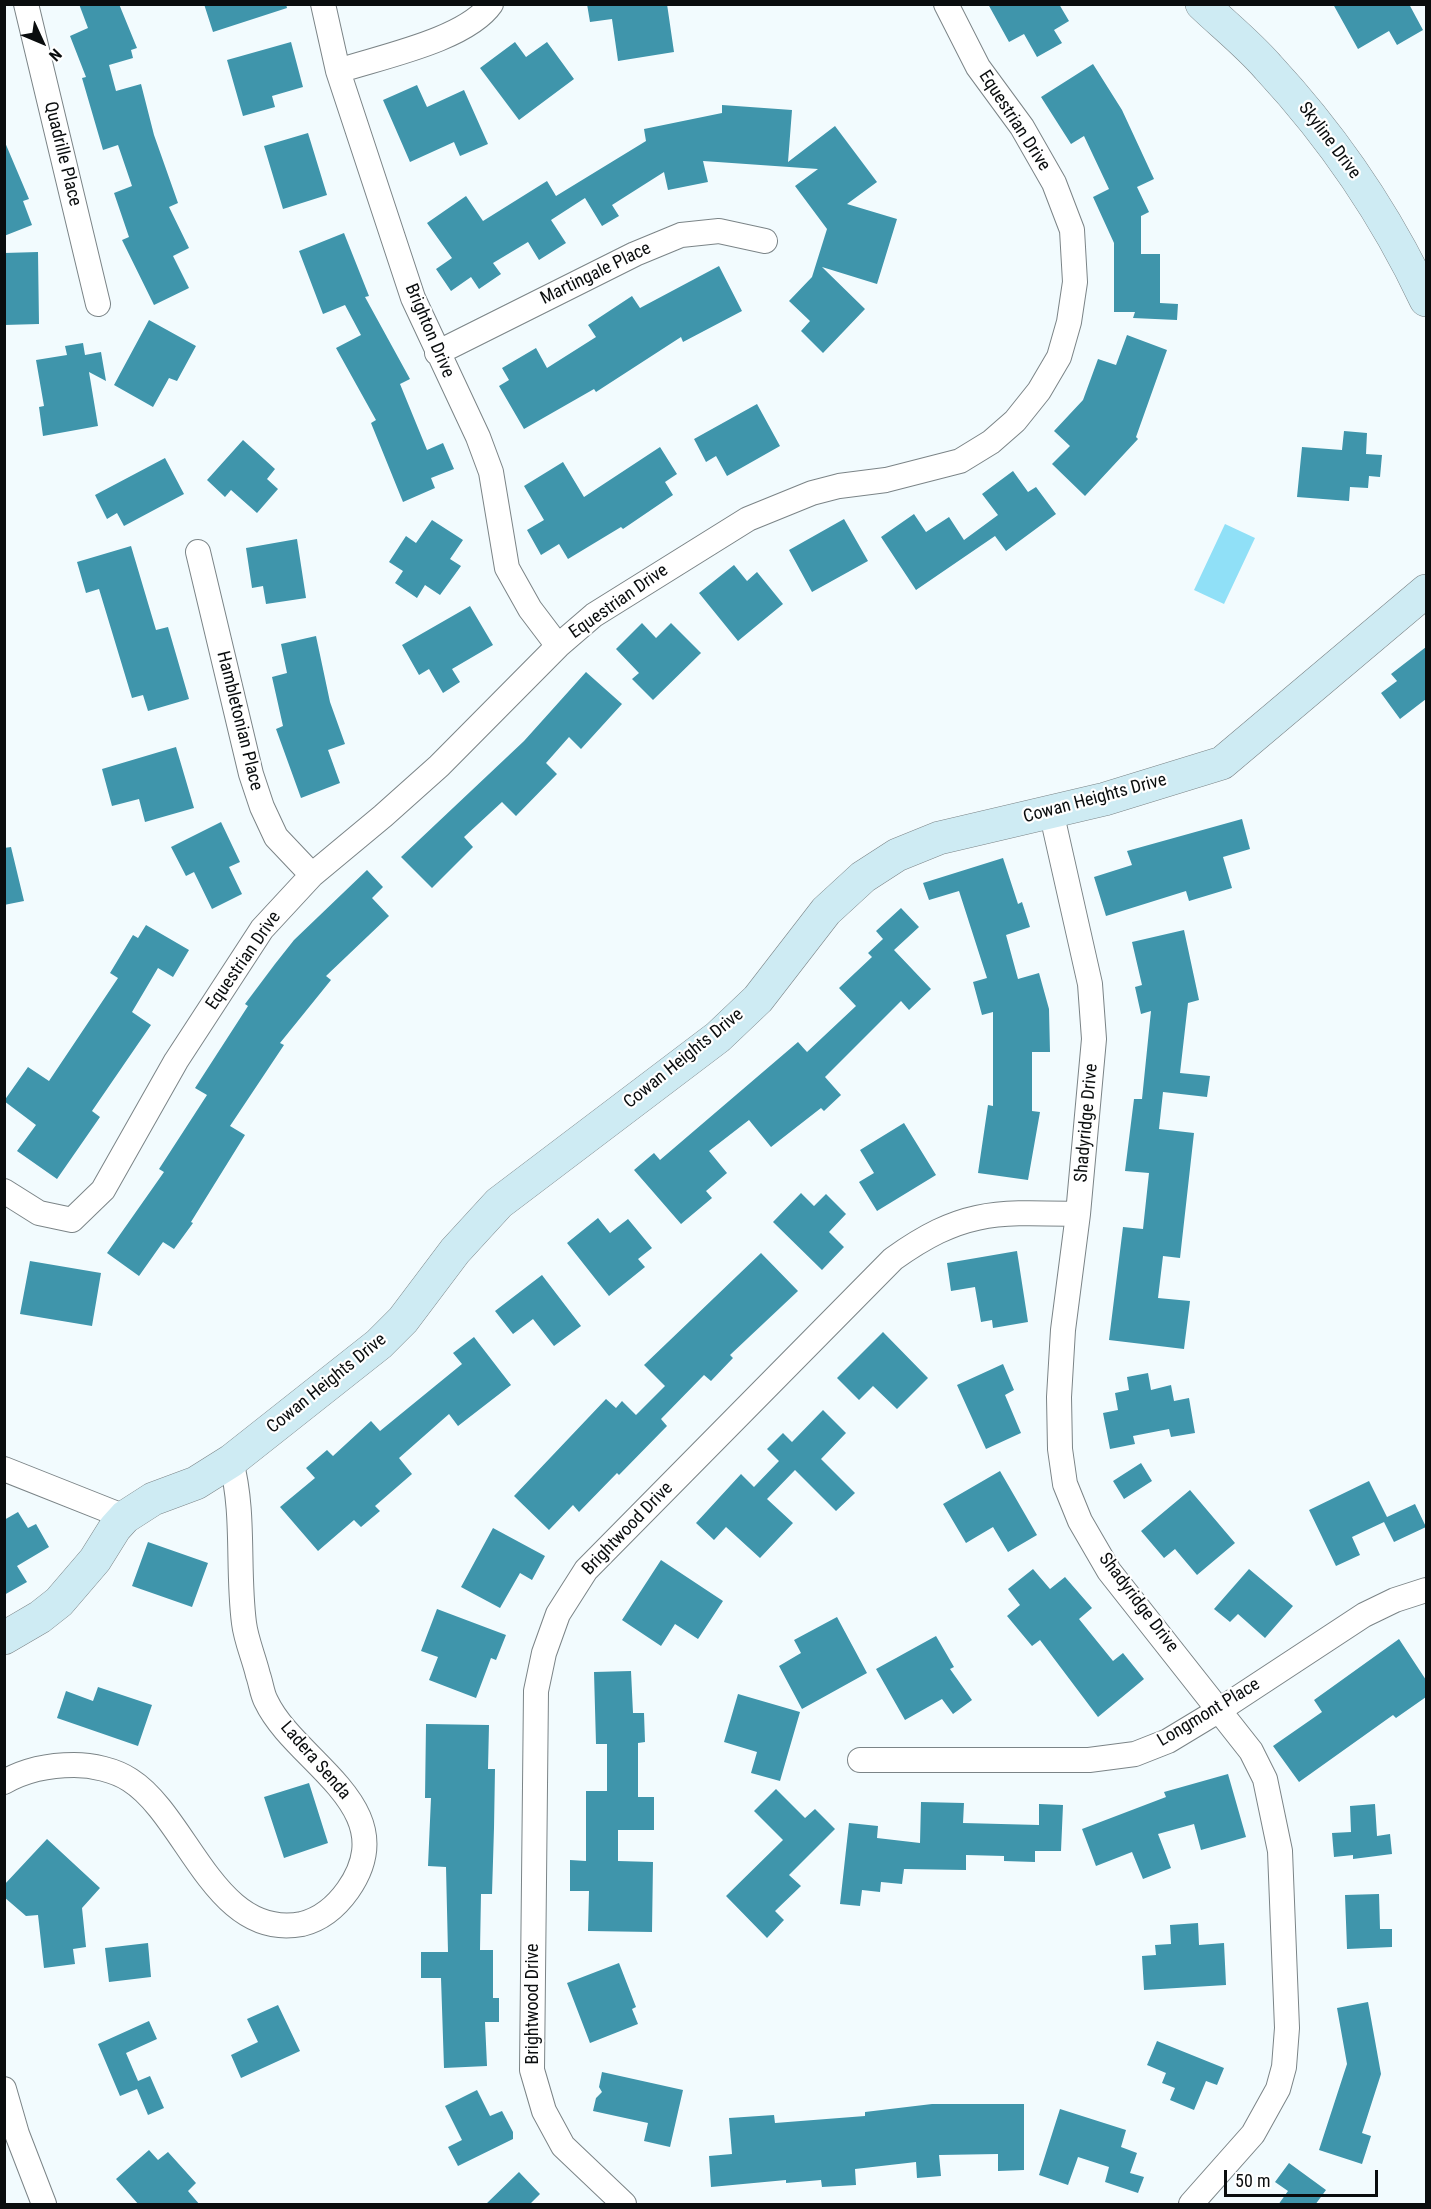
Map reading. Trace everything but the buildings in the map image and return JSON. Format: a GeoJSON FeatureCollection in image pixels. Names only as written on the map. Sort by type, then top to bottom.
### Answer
{"type":"FeatureCollection","features":[{"type":"Feature","properties":{"kind":"street","name":"Quadrille Place"},"geometry":{"type":"LineString","coordinates":[[26,4],[98,304]]}},
{"type":"Feature","properties":{"kind":"street","name":"Brighton Drive"},"geometry":{"type":"LineString","coordinates":[[323,4],[338,71],[413,298],[436,353],[478,437],[491,472],[507,568],[530,609],[558,646]]}},
{"type":"Feature","properties":{"kind":"street"},"geometry":{"type":"LineString","coordinates":[[338,71],[457,32],[483,16],[491,4]]}},
{"type":"Feature","properties":{"kind":"street","name":"Equestrian Drive"},"geometry":{"type":"LineString","coordinates":[[4,1191],[39,1213],[72,1220],[103,1190],[176,1061],[262,929],[312,875],[439,766],[558,646],[594,615],[748,519],[812,493],[839,486],[906,476],[960,460],[990,442],[1015,422],[1039,391],[1059,357],[1069,322],[1075,282],[1071,230],[1054,183],[1022,127],[978,67],[946,4]]}},
{"type":"Feature","properties":{"kind":"street","name":"Skyline Drive"},"geometry":{"type":"LineString","coordinates":[[1202,4],[1267,65],[1327,137],[1373,203],[1426,300]]}},
{"type":"Feature","properties":{"kind":"street","name":"Martingale Place"},"geometry":{"type":"LineString","coordinates":[[436,353],[635,254],[681,235],[719,231],[765,241]]}},
{"type":"Feature","properties":{"kind":"street","name":"Hambletonian Place"},"geometry":{"type":"LineString","coordinates":[[198,552],[251,774],[262,807],[276,837],[312,875]]}},
{"type":"Feature","properties":{"kind":"street","name":"Cowan Heights Drive"},"geometry":{"type":"LineString","coordinates":[[4,1638],[40,1617],[59,1602],[89,1567],[125,1517],[153,1499],[196,1483],[231,1461],[379,1344],[403,1320],[455,1251],[499,1203],[717,1037],[758,999],[826,910],[863,877],[897,855],[939,838],[1105,799],[1222,763],[1426,591]]}},
{"type":"Feature","properties":{"kind":"street","name":"Shadyridge Drive"},"geometry":{"type":"LineString","coordinates":[[1051,811],[1090,984],[1094,1038],[1078,1214],[1063,1330],[1059,1397],[1060,1449],[1065,1484],[1080,1521],[1109,1570],[1221,1709],[1251,1750],[1265,1779],[1280,1851],[1287,2028],[1284,2067],[1278,2089],[1268,2111],[1235,2157],[1191,2205]]}},
{"type":"Feature","properties":{"kind":"street","name":"Brightwood Drive"},"geometry":{"type":"LineString","coordinates":[[624,2205],[563,2146],[544,2110],[532,2070],[536,1691],[544,1653],[558,1614],[586,1570],[893,1258],[925,1236],[959,1221],[1002,1212],[1078,1214]]}},
{"type":"Feature","properties":{"kind":"street","name":"Ladera Senda"},"geometry":{"type":"LineString","coordinates":[[4,1782],[30,1771],[62,1765],[86,1766],[130,1779],[158,1806],[207,1876],[223,1894],[258,1919],[272,1923],[301,1924],[320,1918],[343,1896],[361,1862],[362,1828],[355,1806],[320,1765],[291,1737],[266,1701],[244,1624],[238,1489],[231,1461]]}},
{"type":"Feature","properties":{"kind":"street"},"geometry":{"type":"LineString","coordinates":[[4,1469],[125,1517]]}},
{"type":"Feature","properties":{"kind":"street","name":"Longmont Place"},"geometry":{"type":"LineString","coordinates":[[860,1760],[1089,1760],[1135,1755],[1168,1741],[1221,1709],[1364,1615],[1426,1590]]}},
{"type":"Feature","properties":{"kind":"street"},"geometry":{"type":"LineString","coordinates":[[4,2090],[17,2134],[44,2205]]}},
{"type":"Feature","properties":{"kind":"shaded area"},"geometry":{"type":"Polygon","coordinates":[[[1225,524],[1255,538],[1224,604],[1194,590],[1225,524]]]}}]}
